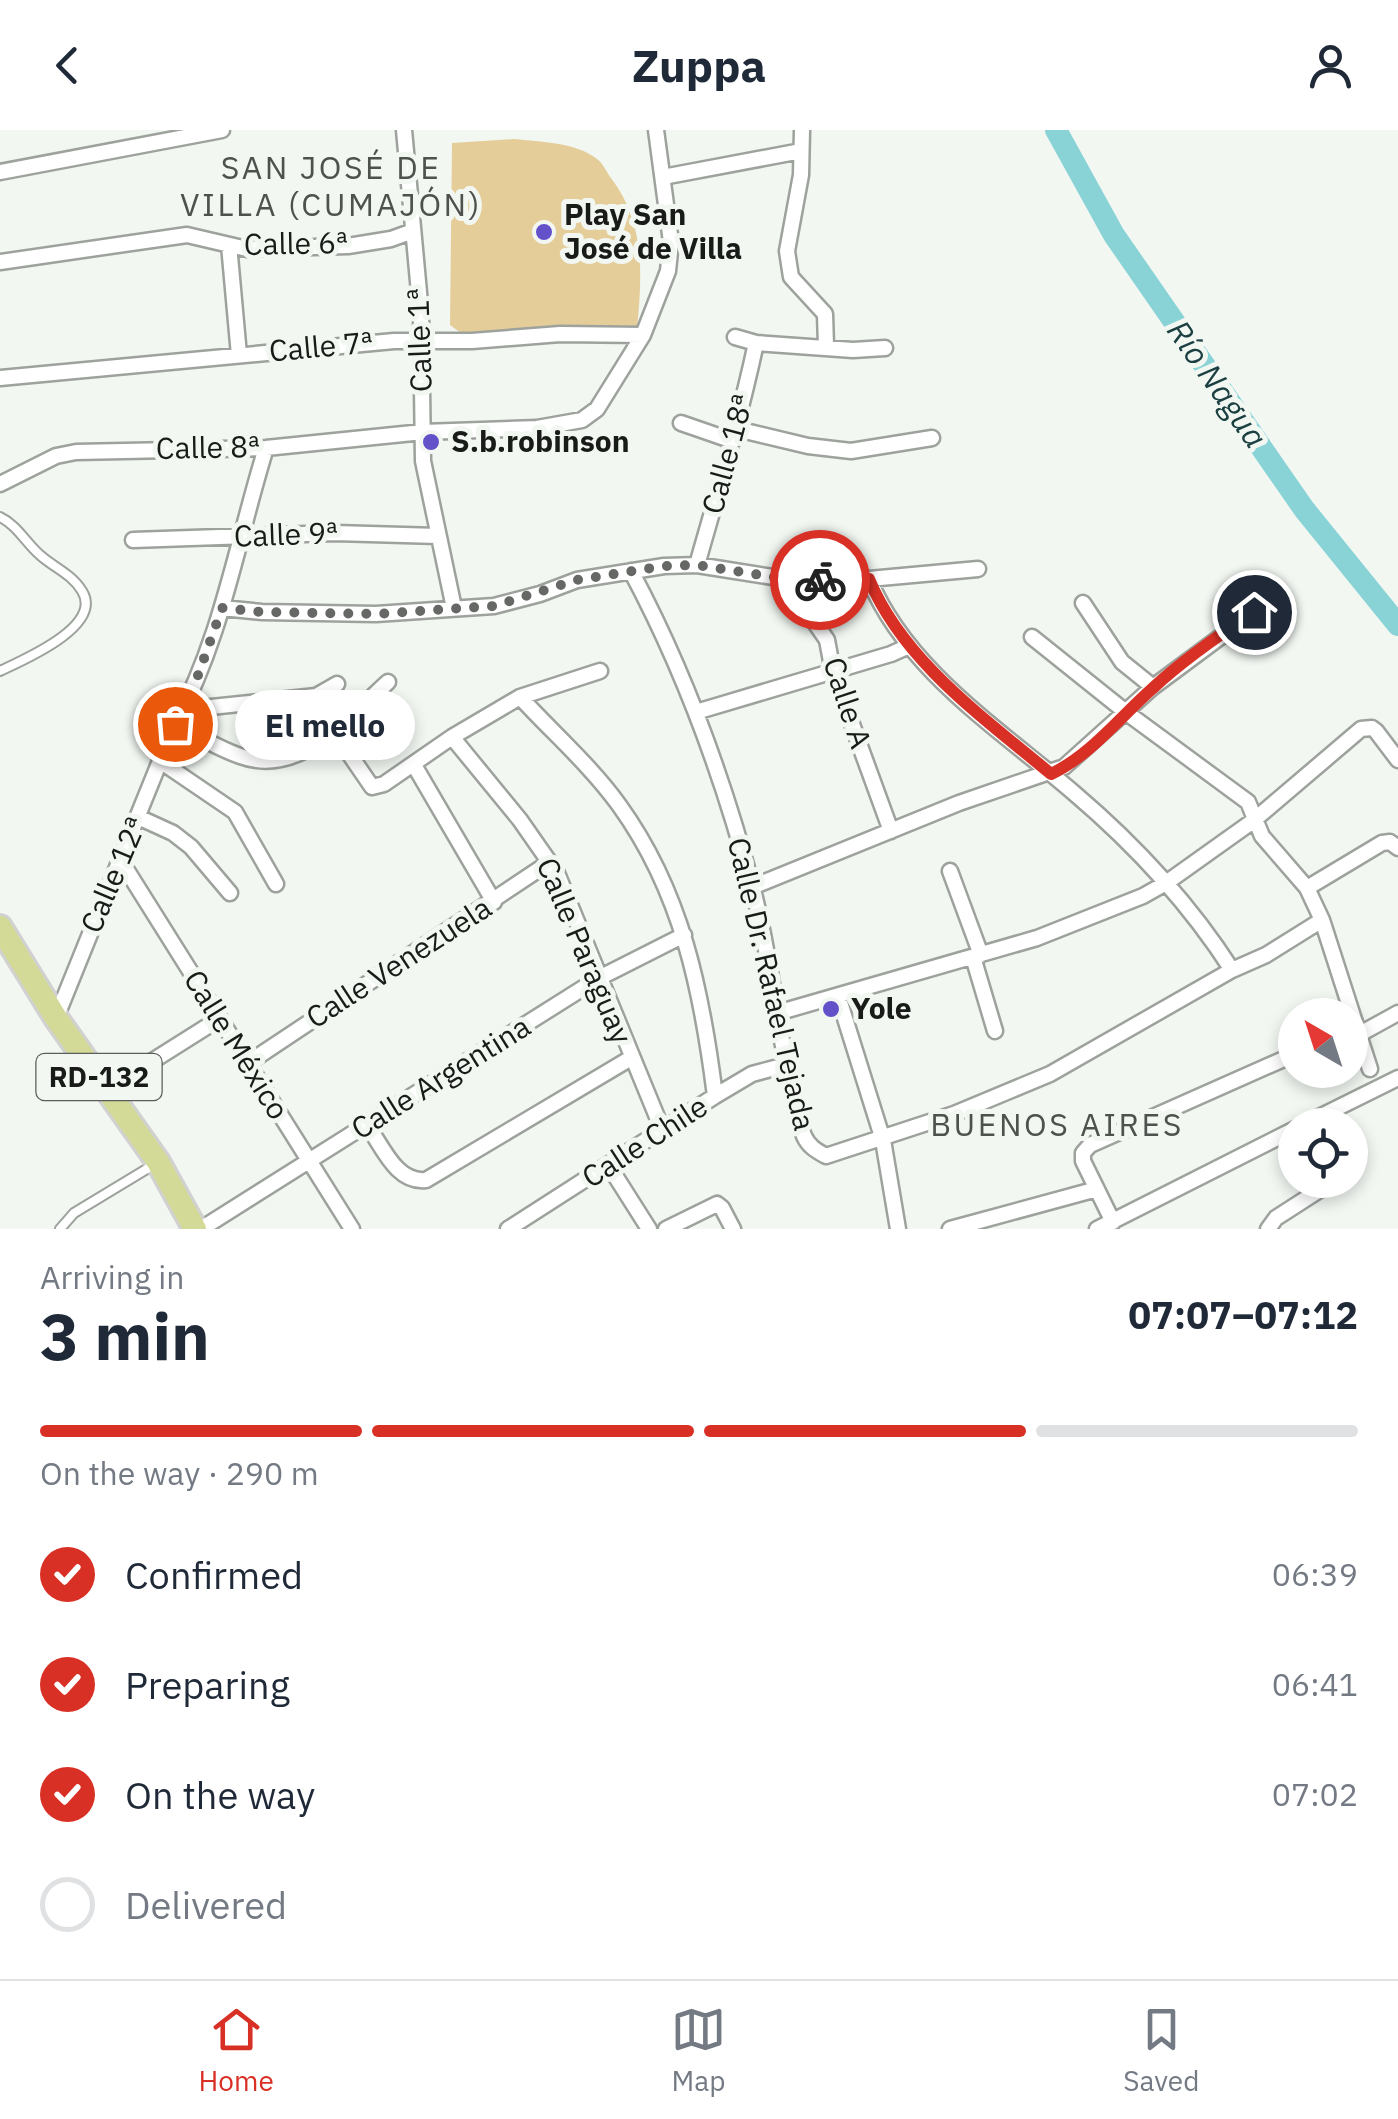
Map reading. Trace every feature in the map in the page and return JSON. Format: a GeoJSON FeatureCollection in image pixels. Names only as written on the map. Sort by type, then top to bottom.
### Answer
{"type":"FeatureCollection","features":[{"type":"Feature","properties":{"kind":"main road","name":"RD-132"},"geometry":{"type":"LineString","coordinates":[[0,926],[56,1018],[158,1162],[198,1229]]}},
{"type":"Feature","properties":{"kind":"street"},"geometry":{"type":"LineString","coordinates":[[0,172],[222,130]]}},
{"type":"Feature","properties":{"kind":"street","name":"Calle 1ª"},"geometry":{"type":"LineString","coordinates":[[404,130],[420,341],[423,461],[454,608]]}},
{"type":"Feature","properties":{"kind":"street"},"geometry":{"type":"LineString","coordinates":[[643,335],[668,271],[672,242],[656,130]]}},
{"type":"Feature","properties":{"kind":"street"},"geometry":{"type":"LineString","coordinates":[[802,130],[801,176],[787,251],[791,277],[825,314],[826,346]]}},
{"type":"Feature","properties":{"kind":"street"},"geometry":{"type":"LineString","coordinates":[[663,177],[800,151]]}},
{"type":"Feature","properties":{"kind":"street","name":"Calle 6ª"},"geometry":{"type":"LineString","coordinates":[[0,262],[187,235],[247,250],[348,246],[391,240],[413,230]]}},
{"type":"Feature","properties":{"kind":"street"},"geometry":{"type":"LineString","coordinates":[[229,245],[239,355]]}},
{"type":"Feature","properties":{"kind":"street","name":"Calle 7ª"},"geometry":{"type":"LineString","coordinates":[[0,378],[420,341],[560,334],[643,335]]}},
{"type":"Feature","properties":{"kind":"street","name":"Calle 8ª"},"geometry":{"type":"LineString","coordinates":[[0,484],[56,456],[76,452],[266,448],[422,432],[538,428],[582,420],[597,409],[643,335]]}},
{"type":"Feature","properties":{"kind":"street"},"geometry":{"type":"LineString","coordinates":[[735,337],[756,343],[885,348]]}},
{"type":"Feature","properties":{"kind":"street","name":"Calle 18ª"},"geometry":{"type":"LineString","coordinates":[[697,565],[735,434],[756,343]]}},
{"type":"Feature","properties":{"kind":"street"},"geometry":{"type":"LineString","coordinates":[[681,423],[851,451],[932,438]]}},
{"type":"Feature","properties":{"kind":"street","name":"Calle 12ª"},"geometry":{"type":"LineString","coordinates":[[56,1018],[222,608],[266,448]]}},
{"type":"Feature","properties":{"kind":"street","name":"Calle 9ª"},"geometry":{"type":"LineString","coordinates":[[133,540],[335,532],[438,536]]}},
{"type":"Feature","properties":{"kind":"street"},"geometry":{"type":"LineString","coordinates":[[222,608],[376,614],[494,606],[577,580],[697,565],[792,580],[869,579],[978,569]]}},
{"type":"Feature","properties":{"kind":"street","name":"Calle Dr. Rafael Tejada"},"geometry":{"type":"LineString","coordinates":[[631,571],[696,712],[752,887],[786,1066],[805,1138],[812,1148],[826,1156],[882,1140],[1050,1074],[1322,920]]}},
{"type":"Feature","properties":{"kind":"street"},"geometry":{"type":"LineString","coordinates":[[869,579],[878,600],[909,646],[998,731],[1110,826],[1210,934],[1232,970]]}},
{"type":"Feature","properties":{"kind":"street","name":"Calle A"},"geometry":{"type":"LineString","coordinates":[[792,580],[800,601],[827,640],[833,672],[892,831]]}},
{"type":"Feature","properties":{"kind":"street"},"geometry":{"type":"LineString","coordinates":[[1083,602],[1122,662],[1153,687]]}},
{"type":"Feature","properties":{"kind":"street"},"geometry":{"type":"LineString","coordinates":[[752,887],[959,803],[1064,768],[1153,687],[1254,612]]}},
{"type":"Feature","properties":{"kind":"street"},"geometry":{"type":"LineString","coordinates":[[1032,637],[1127,714],[1248,802],[1262,836],[1307,888],[1322,920],[1346,998]]}},
{"type":"Feature","properties":{"kind":"street"},"geometry":{"type":"LineString","coordinates":[[696,712],[909,646]]}},
{"type":"Feature","properties":{"kind":"street"},"geometry":{"type":"LineString","coordinates":[[304,698],[372,787],[384,784],[520,697],[600,670]]}},
{"type":"Feature","properties":{"kind":"street"},"geometry":{"type":"LineString","coordinates":[[175,724],[243,758],[271,760],[306,750],[334,733],[388,682]]}},
{"type":"Feature","properties":{"kind":"street"},"geometry":{"type":"LineString","coordinates":[[183,710],[316,696],[337,684]]}},
{"type":"Feature","properties":{"kind":"street"},"geometry":{"type":"LineString","coordinates":[[520,697],[618,802],[652,856],[684,935],[704,1010],[716,1096]]}},
{"type":"Feature","properties":{"kind":"street"},"geometry":{"type":"LineString","coordinates":[[777,1012],[1037,938],[1166,883],[1254,820],[1362,729],[1376,731],[1398,760]]}},
{"type":"Feature","properties":{"kind":"street","name":"Calle Paraguay"},"geometry":{"type":"LineString","coordinates":[[452,737],[550,862],[662,1129]]}},
{"type":"Feature","properties":{"kind":"street"},"geometry":{"type":"LineString","coordinates":[[160,761],[236,812],[276,884]]}},
{"type":"Feature","properties":{"kind":"street"},"geometry":{"type":"LineString","coordinates":[[414,765],[494,902]]}},
{"type":"Feature","properties":{"kind":"street"},"geometry":{"type":"LineString","coordinates":[[138,817],[192,847],[230,894]]}},
{"type":"Feature","properties":{"kind":"street"},"geometry":{"type":"LineString","coordinates":[[1307,888],[1382,843],[1390,842],[1398,848]]}},
{"type":"Feature","properties":{"kind":"street","name":"Calle México"},"geometry":{"type":"LineString","coordinates":[[121,861],[352,1229]]}},
{"type":"Feature","properties":{"kind":"street","name":"Calle Venezuela"},"geometry":{"type":"LineString","coordinates":[[248,1063],[550,862]]}},
{"type":"Feature","properties":{"kind":"street"},"geometry":{"type":"LineString","coordinates":[[950,871],[996,1031]]}},
{"type":"Feature","properties":{"kind":"street","name":"Calle Argentina"},"geometry":{"type":"LineString","coordinates":[[198,1229],[599,978],[684,935]]}},
{"type":"Feature","properties":{"kind":"street"},"geometry":{"type":"LineString","coordinates":[[838,996],[882,1140],[898,1229]]}},
{"type":"Feature","properties":{"kind":"street"},"geometry":{"type":"LineString","coordinates":[[1368,1030],[1398,1013]]}},
{"type":"Feature","properties":{"kind":"street"},"geometry":{"type":"LineString","coordinates":[[108,1089],[219,1019]]}},
{"type":"Feature","properties":{"kind":"street"},"geometry":{"type":"LineString","coordinates":[[367,1125],[402,1175],[412,1181],[426,1180],[631,1058]]}},
{"type":"Feature","properties":{"kind":"street"},"geometry":{"type":"LineString","coordinates":[[1113,1222],[1083,1152],[1278,1062]]}},
{"type":"Feature","properties":{"kind":"street"},"geometry":{"type":"LineString","coordinates":[[1368,1063],[1370,1069]]}},
{"type":"Feature","properties":{"kind":"street","name":"Calle Chile"},"geometry":{"type":"LineString","coordinates":[[511,1228],[752,1074],[786,1066]]}},
{"type":"Feature","properties":{"kind":"street"},"geometry":{"type":"LineString","coordinates":[[1337,1108],[1398,1078]]}},
{"type":"Feature","properties":{"kind":"street"},"geometry":{"type":"LineString","coordinates":[[1098,1229],[1278,1138]]}},
{"type":"Feature","properties":{"kind":"street"},"geometry":{"type":"LineString","coordinates":[[609,1166],[648,1229]]}},
{"type":"Feature","properties":{"kind":"street"},"geometry":{"type":"LineString","coordinates":[[950,1229],[1096,1188]]}},
{"type":"Feature","properties":{"kind":"street"},"geometry":{"type":"LineString","coordinates":[[1268,1229],[1276,1218],[1307,1198]]}},
{"type":"Feature","properties":{"kind":"street"},"geometry":{"type":"LineString","coordinates":[[666,1229],[717,1204],[733,1229]]}},
{"type":"Feature","properties":{"kind":"lane"},"geometry":{"type":"LineString","coordinates":[[0,517],[8,520],[38,554],[70,576],[84,593],[86,605],[80,619],[40,653],[0,670]]}},
{"type":"Feature","properties":{"kind":"lane"},"geometry":{"type":"LineString","coordinates":[[60,1229],[74,1214],[158,1162]]}},
{"type":"Feature","properties":{"kind":"shaded area","name":"Play San José de Villa"},"geometry":{"type":"Polygon","coordinates":[[[514,139],[579,149],[605,168],[631,214],[636,232],[640,270],[637,329],[461,333],[450,325],[452,143],[514,139]]]}},
{"type":"Feature","properties":{"kind":"waterway","name":"Río Nagua"},"geometry":{"type":"LineString","coordinates":[[1056,130],[1114,235],[1304,509],[1398,625]]}},
{"type":"Feature","properties":{"kind":"way so far"},"geometry":{"type":"LineString","coordinates":[[175,724],[191,695],[222,608],[376,614],[494,606],[577,580],[664,566],[697,565],[792,580],[820,580]]}},
{"type":"Feature","properties":{"kind":"place","name":"Play San José de Villa"},"geometry":{"type":"Point","coordinates":[544,232]}},
{"type":"Feature","properties":{"kind":"place","name":"S.b.robinson"},"geometry":{"type":"Point","coordinates":[431,442]}},
{"type":"Feature","properties":{"kind":"place","name":"El mello"},"geometry":{"type":"Point","coordinates":[175,724]}},
{"type":"Feature","properties":{"kind":"place","name":"Yole"},"geometry":{"type":"Point","coordinates":[831,1009]}},
{"type":"Feature","properties":{"kind":"district","name":"SAN JOSÉ DE VILLA (CUMAJÓN)"},"geometry":{"type":"Point","coordinates":[331,186]}},
{"type":"Feature","properties":{"kind":"district","name":"BUENOS AIRES"},"geometry":{"type":"Point","coordinates":[1057,1125]}},
{"type":"Feature","properties":{"kind":"route"},"geometry":{"type":"LineString","coordinates":[[820,580],[869,579],[892,624],[909,646],[998,731],[1051,774],[1098,740],[1153,687],[1254,612]]}}]}
